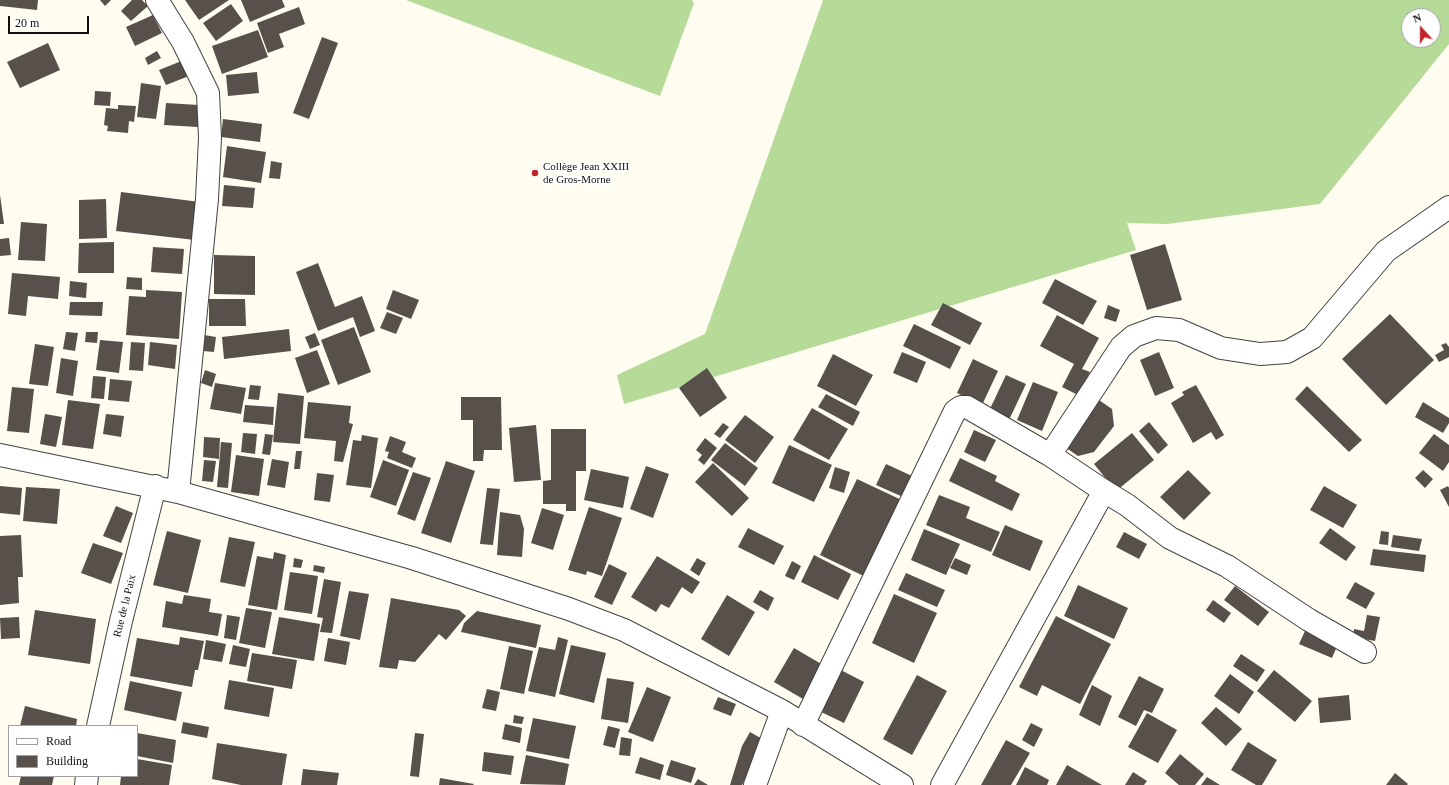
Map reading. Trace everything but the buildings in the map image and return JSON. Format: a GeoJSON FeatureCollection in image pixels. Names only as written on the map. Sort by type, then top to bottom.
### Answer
{"type":"FeatureCollection","features":[{"type":"Feature","properties":{"kind":"street"},"geometry":{"type":"LineString","coordinates":[[157,0],[183,42],[208,93],[210,138],[207,199],[178,492]]}},
{"type":"Feature","properties":{"kind":"street"},"geometry":{"type":"LineString","coordinates":[[1050,455],[1121,347],[1134,336],[1156,328],[1179,330],[1221,348],[1260,354],[1287,352],[1312,338],[1386,250],[1449,207]]}},
{"type":"Feature","properties":{"kind":"street"},"geometry":{"type":"LineString","coordinates":[[803,725],[955,411],[961,407],[967,407],[1050,455],[1127,505],[1170,538],[1227,566],[1310,620],[1365,652]]}},
{"type":"Feature","properties":{"kind":"street"},"geometry":{"type":"LineString","coordinates":[[0,455],[178,492],[412,558],[569,609],[624,630],[782,711],[902,785]]}},
{"type":"Feature","properties":{"kind":"street","name":"Rue de la Paix"},"geometry":{"type":"LineString","coordinates":[[98,725],[121,621],[155,486]]}},
{"type":"Feature","properties":{"kind":"street"},"geometry":{"type":"LineString","coordinates":[[942,785],[1104,491]]}},
{"type":"Feature","properties":{"kind":"street"},"geometry":{"type":"LineString","coordinates":[[755,785],[782,711]]}},
{"type":"Feature","properties":{"kind":"green space"},"geometry":{"type":"Polygon","coordinates":[[[406,0],[692,0],[694,3],[660,96],[406,0]]]}},
{"type":"Feature","properties":{"kind":"green space"},"geometry":{"type":"Polygon","coordinates":[[[823,0],[1449,0],[1449,44],[1320,204],[1167,224],[1127,223],[1136,250],[624,404],[617,375],[705,334],[823,0]]]}},
{"type":"Feature","properties":{"kind":"place","name":"Collège Jean XXIII de Gros-Morne"},"geometry":{"type":"Point","coordinates":[535,173]}}]}
